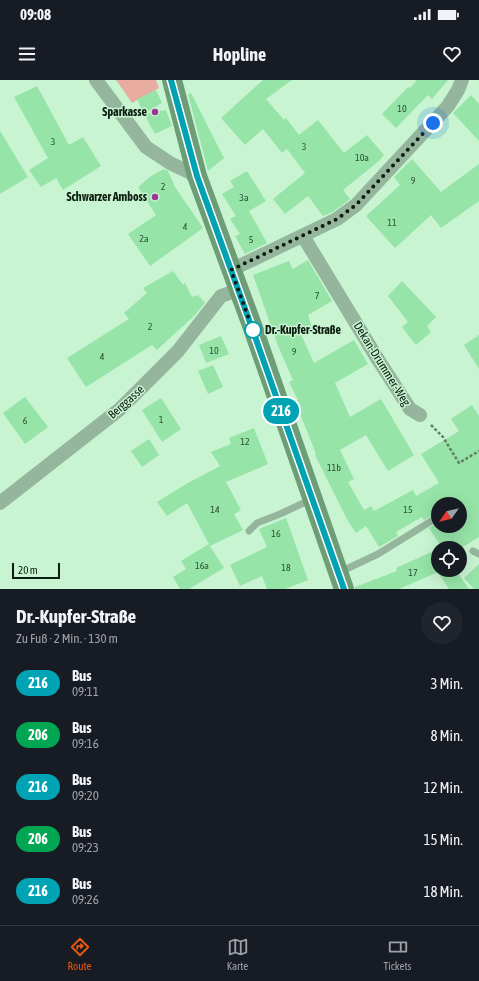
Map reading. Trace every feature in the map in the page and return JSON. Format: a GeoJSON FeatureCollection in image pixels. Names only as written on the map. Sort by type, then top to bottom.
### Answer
{"type":"FeatureCollection","features":[{"type":"Feature","properties":{"kind":"street"},"geometry":{"type":"LineString","coordinates":[[96,80],[146,147],[170,163],[197,176]]}},
{"type":"Feature","properties":{"kind":"street"},"geometry":{"type":"LineString","coordinates":[[172,80],[197,176],[341,581]]}},
{"type":"Feature","properties":{"kind":"street"},"geometry":{"type":"LineString","coordinates":[[231,270],[337,219],[356,205],[448,106],[458,90],[462,80]]}},
{"type":"Feature","properties":{"kind":"street","name":"Dekan-Drummer-Weg"},"geometry":{"type":"LineString","coordinates":[[303,236],[376,358],[410,409],[420,415]]}},
{"type":"Feature","properties":{"kind":"street","name":"Berggasse"},"geometry":{"type":"LineString","coordinates":[[0,503],[120,409],[178,351],[221,296],[238,290]]}},
{"type":"Feature","properties":{"kind":"lane"},"geometry":{"type":"LineString","coordinates":[[249,531],[257,523],[312,499]]}},
{"type":"Feature","properties":{"kind":"lane"},"geometry":{"type":"LineString","coordinates":[[341,581],[378,554],[431,521]]}},
{"type":"Feature","properties":{"kind":"path","name":"Dekan-Drummer-Weg"},"geometry":{"type":"LineString","coordinates":[[420,415],[443,437],[459,463],[479,451]]}},
{"type":"Feature","properties":{"kind":"shaded area"},"geometry":{"type":"Polygon","coordinates":[[[116,80],[156,80],[159,88],[132,103],[116,80]]]}},
{"type":"Feature","properties":{"kind":"building"},"geometry":{"type":"Polygon","coordinates":[[[263,80],[292,80],[266,99],[284,120],[286,118],[299,135],[318,120],[344,153],[367,135],[384,155],[379,161],[343,190],[350,199],[333,212],[323,216],[308,196],[285,214],[273,199],[305,173],[287,149],[282,153],[263,129],[245,145],[221,118],[263,80]]]}},
{"type":"Feature","properties":{"kind":"building"},"geometry":{"type":"Polygon","coordinates":[[[417,80],[448,80],[432,99],[428,95],[396,128],[382,114],[408,87],[410,88],[417,80]]]}},
{"type":"Feature","properties":{"kind":"building"},"geometry":{"type":"Polygon","coordinates":[[[37,86],[69,145],[83,137],[101,166],[63,190],[56,178],[41,187],[29,170],[48,158],[14,97],[37,86]]]}},
{"type":"Feature","properties":{"kind":"building"},"geometry":{"type":"Polygon","coordinates":[[[156,90],[162,103],[144,114],[137,99],[156,90]]]}},
{"type":"Feature","properties":{"kind":"building"},"geometry":{"type":"Polygon","coordinates":[[[191,93],[224,158],[208,171],[188,94],[191,93]]]}},
{"type":"Feature","properties":{"kind":"building"},"geometry":{"type":"Polygon","coordinates":[[[471,95],[479,104],[479,141],[453,113],[471,95]]]}},
{"type":"Feature","properties":{"kind":"building"},"geometry":{"type":"Polygon","coordinates":[[[166,110],[172,126],[155,134],[144,114],[166,110]]]}},
{"type":"Feature","properties":{"kind":"building"},"geometry":{"type":"Polygon","coordinates":[[[0,131],[28,177],[0,194],[0,131]]]}},
{"type":"Feature","properties":{"kind":"building"},"geometry":{"type":"Polygon","coordinates":[[[412,159],[441,192],[479,164],[479,201],[441,228],[431,215],[395,248],[366,216],[400,185],[394,177],[412,159]]]}},
{"type":"Feature","properties":{"kind":"building"},"geometry":{"type":"Polygon","coordinates":[[[164,169],[168,171],[175,187],[203,228],[150,266],[128,234],[156,215],[138,187],[151,176],[164,169]]]}},
{"type":"Feature","properties":{"kind":"building"},"geometry":{"type":"Polygon","coordinates":[[[247,171],[266,201],[249,211],[267,243],[245,254],[235,236],[240,234],[230,219],[236,216],[222,194],[234,187],[230,181],[247,171]]]}},
{"type":"Feature","properties":{"kind":"building"},"geometry":{"type":"Polygon","coordinates":[[[308,260],[332,301],[308,315],[312,328],[300,332],[314,363],[354,340],[368,364],[335,383],[350,417],[381,399],[414,455],[388,471],[366,435],[340,450],[354,479],[348,482],[364,510],[371,506],[374,511],[413,490],[416,496],[439,483],[421,454],[459,431],[451,419],[472,405],[479,416],[479,537],[467,545],[467,541],[437,541],[432,533],[467,533],[467,497],[431,497],[431,516],[424,520],[422,517],[396,532],[398,536],[379,547],[366,526],[356,533],[348,521],[315,455],[316,454],[295,401],[298,400],[289,382],[293,380],[278,346],[253,275],[289,261],[293,269],[308,260]]]}},
{"type":"Feature","properties":{"kind":"building"},"geometry":{"type":"Polygon","coordinates":[[[173,271],[183,285],[185,283],[192,297],[198,295],[205,303],[194,316],[157,350],[152,345],[86,387],[67,358],[129,319],[124,313],[147,293],[143,288],[173,271]]]}},
{"type":"Feature","properties":{"kind":"building"},"geometry":{"type":"Polygon","coordinates":[[[402,281],[436,317],[427,326],[431,332],[416,345],[402,327],[408,322],[388,296],[402,281]]]}},
{"type":"Feature","properties":{"kind":"building"},"geometry":{"type":"Polygon","coordinates":[[[479,335],[479,369],[464,345],[479,335]]]}},
{"type":"Feature","properties":{"kind":"building"},"geometry":{"type":"Polygon","coordinates":[[[221,336],[229,354],[206,363],[199,345],[221,336]]]}},
{"type":"Feature","properties":{"kind":"building"},"geometry":{"type":"Polygon","coordinates":[[[213,365],[223,387],[208,394],[198,371],[213,365]]]}},
{"type":"Feature","properties":{"kind":"building"},"geometry":{"type":"Polygon","coordinates":[[[25,397],[48,427],[25,444],[3,413],[25,397]]]}},
{"type":"Feature","properties":{"kind":"building"},"geometry":{"type":"Polygon","coordinates":[[[161,398],[181,429],[162,442],[142,410],[161,398]]]}},
{"type":"Feature","properties":{"kind":"building"},"geometry":{"type":"Polygon","coordinates":[[[254,428],[268,464],[226,482],[241,510],[234,514],[243,530],[210,546],[224,568],[189,589],[180,589],[173,577],[186,569],[181,561],[209,544],[187,503],[167,516],[157,502],[220,466],[211,452],[231,444],[229,438],[254,428]]]}},
{"type":"Feature","properties":{"kind":"building"},"geometry":{"type":"Polygon","coordinates":[[[149,439],[159,455],[142,467],[131,451],[149,439]]]}},
{"type":"Feature","properties":{"kind":"building"},"geometry":{"type":"Polygon","coordinates":[[[286,518],[308,580],[285,589],[267,589],[262,576],[240,586],[230,565],[267,547],[259,529],[286,518]]]}},
{"type":"Feature","properties":{"kind":"building"},"geometry":{"type":"Polygon","coordinates":[[[431,552],[431,575],[399,589],[355,589],[355,587],[397,571],[396,568],[431,552]]]}},
{"type":"Feature","properties":{"kind":"building"},"geometry":{"type":"Polygon","coordinates":[[[479,564],[479,589],[474,589],[464,578],[467,577],[467,575],[479,564]]]}},
{"type":"Feature","properties":{"kind":"building"},"geometry":{"type":"Polygon","coordinates":[[[441,577],[461,577],[469,589],[449,589],[441,577]]]}},
{"type":"Feature","properties":{"kind":"bus line","name":"216"},"geometry":{"type":"LineString","coordinates":[[171,80],[197,176],[344,589]]}},
{"type":"Feature","properties":{"kind":"place","name":"Sparkasse"},"geometry":{"type":"Point","coordinates":[155,112]}},
{"type":"Feature","properties":{"kind":"place","name":"Schwarzer Amboss"},"geometry":{"type":"Point","coordinates":[155,197]}},
{"type":"Feature","properties":{"kind":"place","name":"Dr.-Kupfer-Straße"},"geometry":{"type":"Point","coordinates":[253,330]}},
{"type":"Feature","properties":{"kind":"route"},"geometry":{"type":"LineString","coordinates":[[253,330],[231,270],[337,219],[356,205],[433,123]]}}]}
